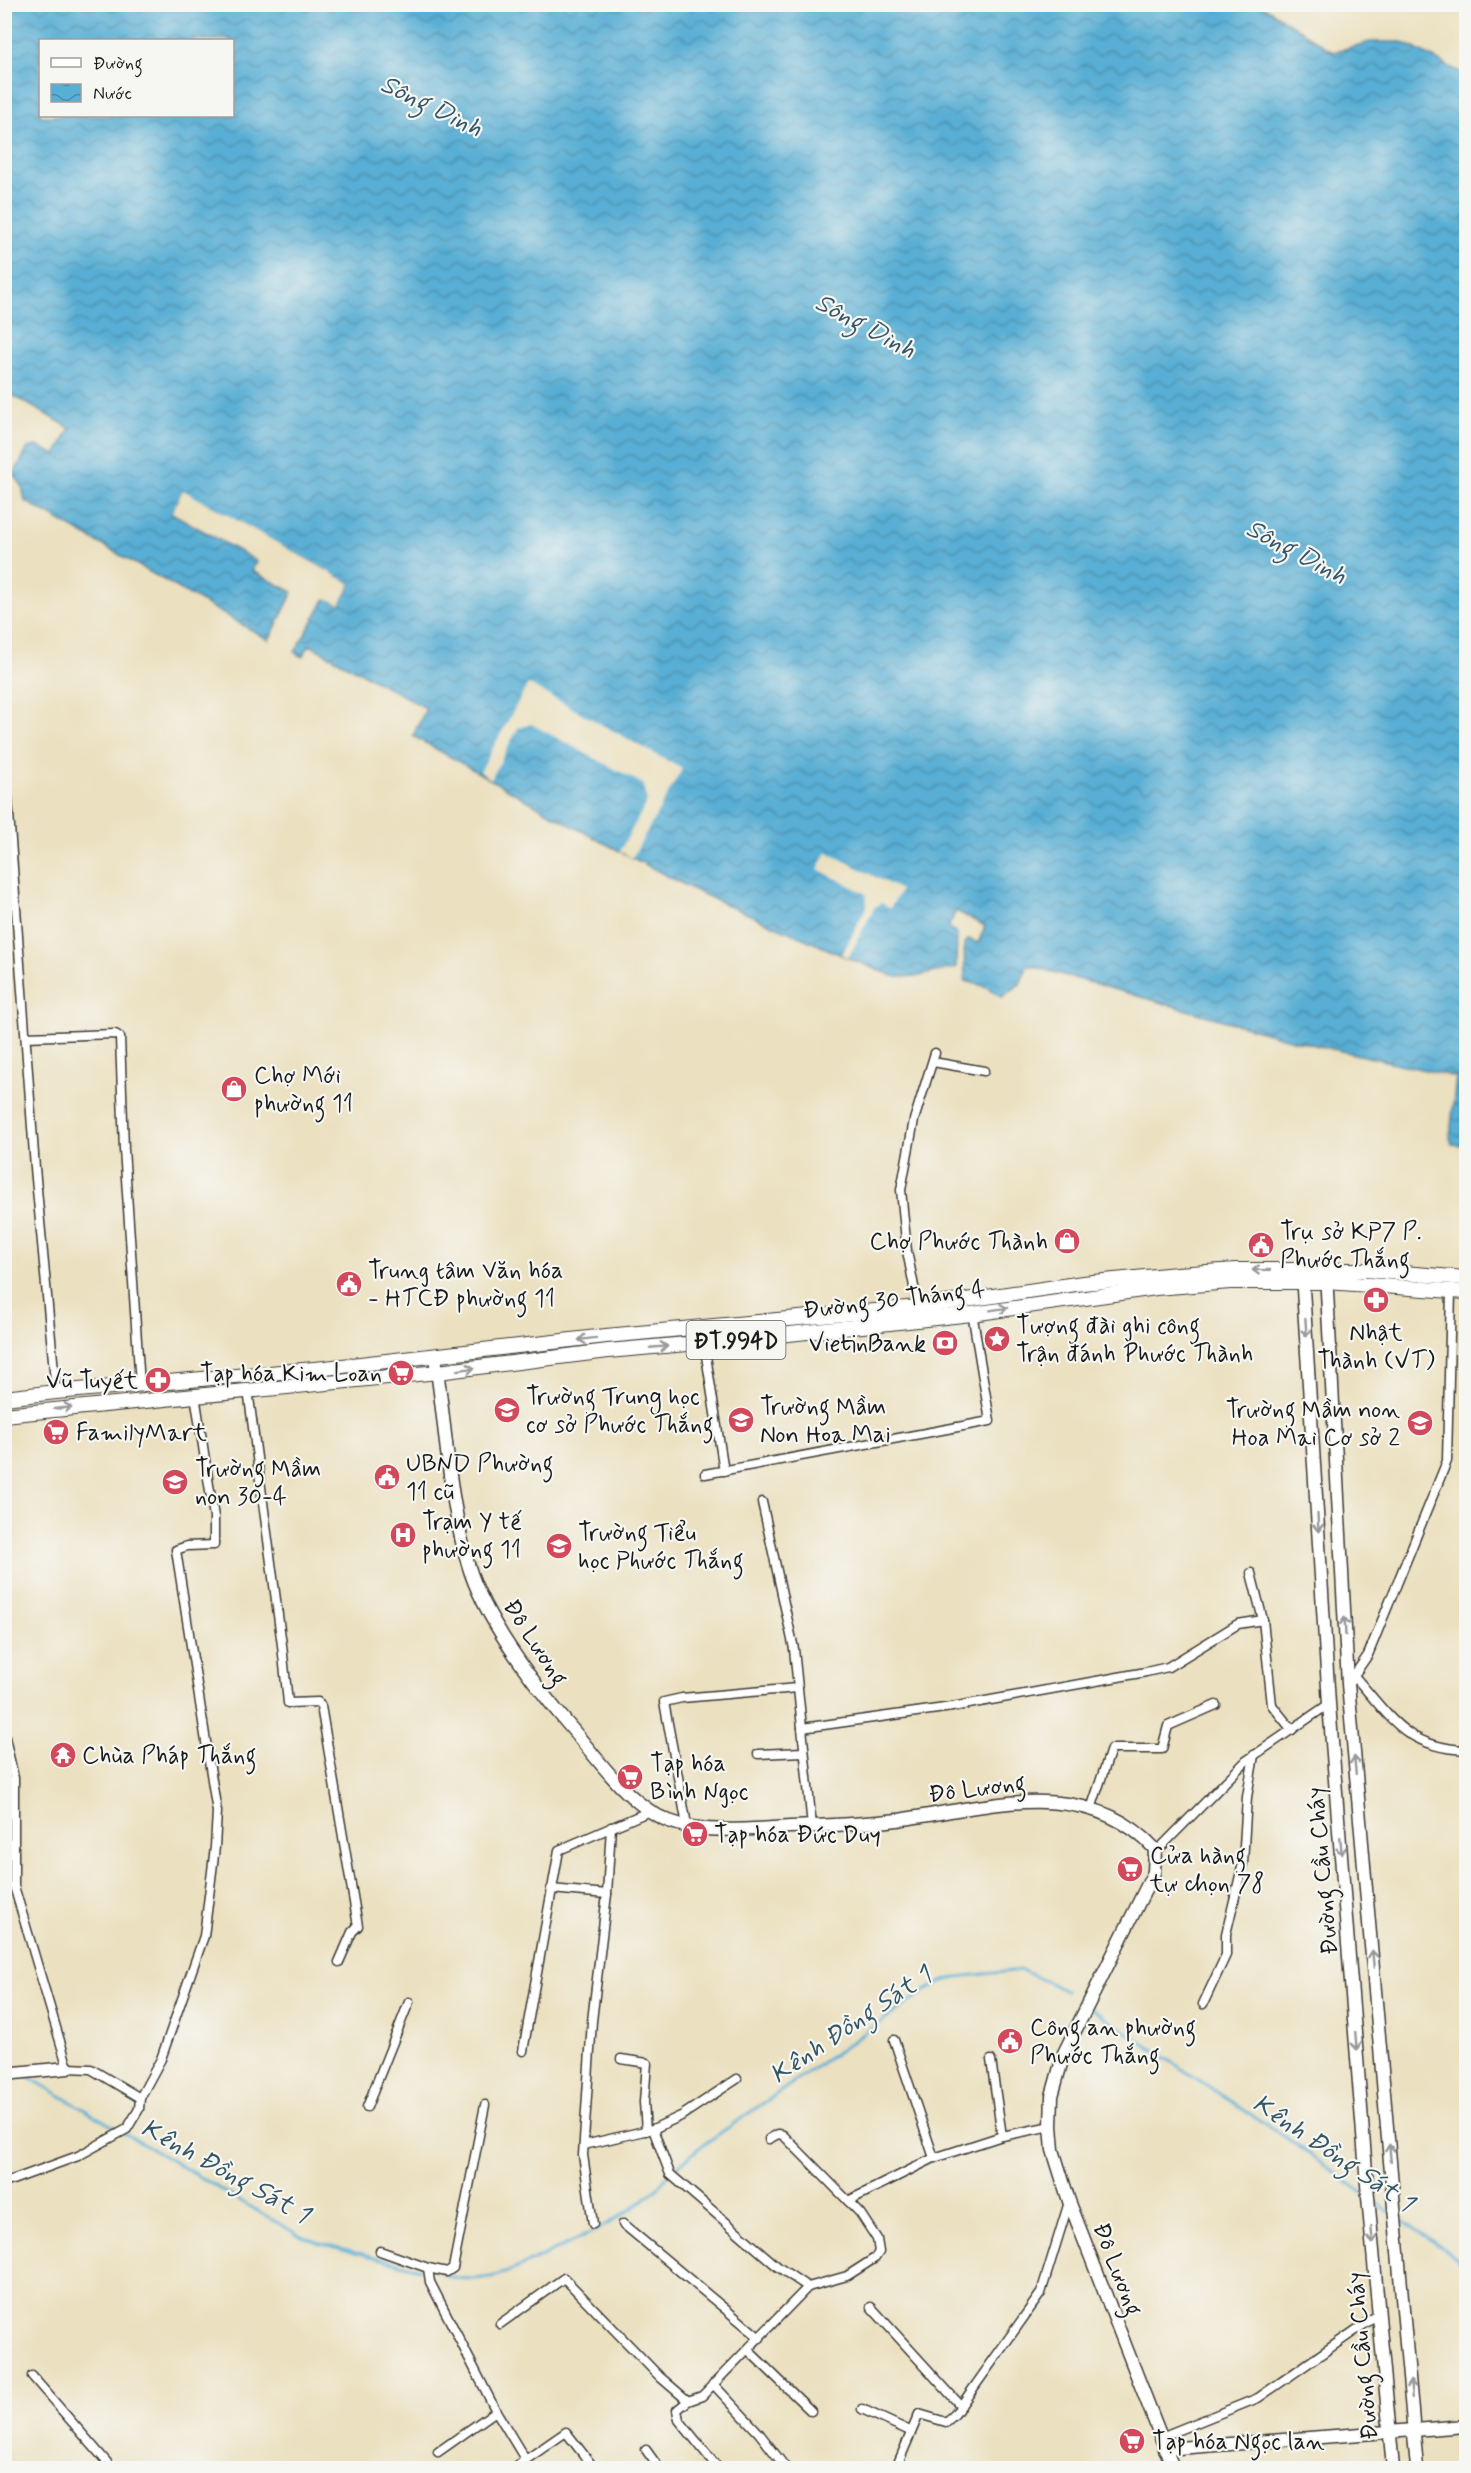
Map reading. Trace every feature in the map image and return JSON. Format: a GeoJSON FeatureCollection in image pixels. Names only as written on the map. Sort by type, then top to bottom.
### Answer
{"type":"FeatureCollection","features":[{"type":"Feature","properties":{"kind":"main road","name":"Đường 30 Tháng 4"},"geometry":{"type":"LineString","coordinates":[[4,1415],[743,1340],[1065,1293],[1083,1283],[1236,1270],[1302,1276],[1398,1280],[1467,1278]]}},
{"type":"Feature","properties":{"kind":"main road","name":"Đường Cầu Cháy"},"geometry":{"type":"LineString","coordinates":[[1302,1276],[1329,1704],[1393,2469]]}},
{"type":"Feature","properties":{"kind":"main road","name":"Đường Cầu Cháy"},"geometry":{"type":"LineString","coordinates":[[1326,1276],[1359,1810],[1417,2469]]}},
{"type":"Feature","properties":{"kind":"main road","name":"Đường 30 Tháng 4"},"geometry":{"type":"LineString","coordinates":[[1398,1280],[1450,1291],[1467,1292]]}},
{"type":"Feature","properties":{"kind":"main road","name":"Đường 30 Tháng 4"},"geometry":{"type":"LineString","coordinates":[[4,1398],[435,1357],[743,1323],[920,1313]]}},
{"type":"Feature","properties":{"kind":"main road"},"geometry":{"type":"LineString","coordinates":[[743,1323],[743,1340]]}},
{"type":"Feature","properties":{"kind":"main road","name":"Đô Lương"},"geometry":{"type":"LineString","coordinates":[[435,1357],[458,1518],[474,1583],[525,1671],[617,1781],[650,1810],[661,1817],[687,1825],[709,1829],[745,1830],[896,1820],[993,1804],[1042,1801],[1091,1809],[1125,1824],[1143,1836],[1155,1849],[1154,1872],[1064,2053],[1052,2096],[1051,2126],[1053,2150],[1069,2201],[1173,2469]]}},
{"type":"Feature","properties":{"kind":"main road"},"geometry":{"type":"LineString","coordinates":[[1338,1811],[1359,1810]]}},
{"type":"Feature","properties":{"kind":"main road"},"geometry":{"type":"LineString","coordinates":[[4,2074],[68,2068]]}},
{"type":"Feature","properties":{"kind":"main road"},"geometry":{"type":"LineString","coordinates":[[1163,2443],[1467,2426]]}},
{"type":"Feature","properties":{"kind":"street"},"geometry":{"type":"LineString","coordinates":[[5,748],[35,1168],[56,1392]]}},
{"type":"Feature","properties":{"kind":"street"},"geometry":{"type":"LineString","coordinates":[[26,1037],[115,1034],[120,1037],[140,1385]]}},
{"type":"Feature","properties":{"kind":"street"},"geometry":{"type":"LineString","coordinates":[[920,1313],[907,1251],[900,1190],[914,1120],[935,1053]]}},
{"type":"Feature","properties":{"kind":"street"},"geometry":{"type":"LineString","coordinates":[[933,1062],[984,1071]]}},
{"type":"Feature","properties":{"kind":"street"},"geometry":{"type":"LineString","coordinates":[[1450,1291],[1447,1461],[1368,1654],[1352,1681],[1400,1728],[1411,1735],[1438,1748],[1467,1750]]}},
{"type":"Feature","properties":{"kind":"street"},"geometry":{"type":"LineString","coordinates":[[705,1474],[990,1421],[971,1307]]}},
{"type":"Feature","properties":{"kind":"street"},"geometry":{"type":"LineString","coordinates":[[704,1343],[724,1470]]}},
{"type":"Feature","properties":{"kind":"street"},"geometry":{"type":"LineString","coordinates":[[248,1390],[288,1703],[318,1702],[321,1707],[358,1926],[352,1932],[339,1962]]}},
{"type":"Feature","properties":{"kind":"street"},"geometry":{"type":"LineString","coordinates":[[4,2183],[78,2156],[128,2129],[140,2109],[140,2098],[159,2064],[204,1936],[217,1831],[217,1812],[176,1550],[187,1545],[214,1545],[214,1517],[195,1395]]}},
{"type":"Feature","properties":{"kind":"street"},"geometry":{"type":"LineString","coordinates":[[762,1502],[794,1649],[812,1826]]}},
{"type":"Feature","properties":{"kind":"street"},"geometry":{"type":"LineString","coordinates":[[1251,1573],[1263,1620],[1272,1706],[1292,1730]]}},
{"type":"Feature","properties":{"kind":"street"},"geometry":{"type":"LineString","coordinates":[[802,1728],[952,1707],[1146,1672],[1168,1666],[1238,1624],[1263,1620]]}},
{"type":"Feature","properties":{"kind":"street"},"geometry":{"type":"LineString","coordinates":[[687,1825],[664,1702],[682,1698],[797,1688]]}},
{"type":"Feature","properties":{"kind":"street"},"geometry":{"type":"LineString","coordinates":[[1155,1853],[1232,1774],[1254,1755],[1329,1704]]}},
{"type":"Feature","properties":{"kind":"street"},"geometry":{"type":"LineString","coordinates":[[1091,1809],[1111,1749],[1162,1749],[1168,1726],[1216,1705]]}},
{"type":"Feature","properties":{"kind":"street"},"geometry":{"type":"LineString","coordinates":[[4,1732],[14,1778],[14,1886],[68,2068],[91,2069],[140,2098]]}},
{"type":"Feature","properties":{"kind":"street"},"geometry":{"type":"LineString","coordinates":[[758,1754],[804,1752]]}},
{"type":"Feature","properties":{"kind":"street"},"geometry":{"type":"LineString","coordinates":[[1203,2004],[1226,1955],[1226,1934],[1243,1863],[1247,1797],[1254,1755]]}},
{"type":"Feature","properties":{"kind":"street"},"geometry":{"type":"LineString","coordinates":[[523,2051],[559,1850],[650,1810]]}},
{"type":"Feature","properties":{"kind":"street"},"geometry":{"type":"LineString","coordinates":[[593,2224],[583,2155],[592,2020],[607,1894],[611,1827]]}},
{"type":"Feature","properties":{"kind":"street"},"geometry":{"type":"LineString","coordinates":[[551,1889],[607,1894]]}},
{"type":"Feature","properties":{"kind":"street"},"geometry":{"type":"LineString","coordinates":[[367,2107],[410,2002]]}},
{"type":"Feature","properties":{"kind":"street"},"geometry":{"type":"LineString","coordinates":[[894,2040],[934,2158]]}},
{"type":"Feature","properties":{"kind":"street"},"geometry":{"type":"LineString","coordinates":[[621,2059],[647,2063],[644,2102],[650,2130],[670,2174],[778,2267],[808,2287]]}},
{"type":"Feature","properties":{"kind":"street"},"geometry":{"type":"LineString","coordinates":[[991,2060],[1002,2136]]}},
{"type":"Feature","properties":{"kind":"street"},"geometry":{"type":"LineString","coordinates":[[584,2145],[650,2130],[681,2116],[737,2079]]}},
{"type":"Feature","properties":{"kind":"street"},"geometry":{"type":"LineString","coordinates":[[380,2251],[428,2269],[447,2272],[453,2268],[485,2105]]}},
{"type":"Feature","properties":{"kind":"street"},"geometry":{"type":"LineString","coordinates":[[848,2201],[934,2158],[1002,2136],[1051,2126]]}},
{"type":"Feature","properties":{"kind":"street"},"geometry":{"type":"LineString","coordinates":[[718,2469],[677,2416],[677,2410],[688,2401],[702,2396],[808,2287],[847,2276],[875,2258],[879,2252],[877,2239],[871,2227],[848,2201],[783,2135],[778,2134],[769,2139]]}},
{"type":"Feature","properties":{"kind":"street"},"geometry":{"type":"LineString","coordinates":[[896,2469],[919,2414],[946,2422],[961,2406],[1041,2293],[1069,2201]]}},
{"type":"Feature","properties":{"kind":"street"},"geometry":{"type":"LineString","coordinates":[[623,2224],[760,2338]]}},
{"type":"Feature","properties":{"kind":"street"},"geometry":{"type":"LineString","coordinates":[[428,2269],[430,2282],[496,2411],[525,2459]]}},
{"type":"Feature","properties":{"kind":"street"},"geometry":{"type":"LineString","coordinates":[[500,2324],[564,2278],[660,2377],[688,2401]]}},
{"type":"Feature","properties":{"kind":"street"},"geometry":{"type":"LineString","coordinates":[[871,2307],[961,2406]]}},
{"type":"Feature","properties":{"kind":"street"},"geometry":{"type":"LineString","coordinates":[[1163,2443],[1258,2398],[1282,2384],[1379,2314]]}},
{"type":"Feature","properties":{"kind":"street"},"geometry":{"type":"LineString","coordinates":[[748,2350],[811,2411]]}},
{"type":"Feature","properties":{"kind":"street"},"geometry":{"type":"LineString","coordinates":[[32,2376],[112,2469]]}},
{"type":"Feature","properties":{"kind":"street"},"geometry":{"type":"LineString","coordinates":[[713,2384],[759,2433],[786,2469]]}},
{"type":"Feature","properties":{"kind":"street"},"geometry":{"type":"LineString","coordinates":[[862,2409],[910,2431]]}},
{"type":"Feature","properties":{"kind":"street"},"geometry":{"type":"LineString","coordinates":[[438,2452],[496,2411]]}},
{"type":"Feature","properties":{"kind":"street"},"geometry":{"type":"LineString","coordinates":[[514,2469],[566,2432],[594,2469]]}},
{"type":"Feature","properties":{"kind":"street"},"geometry":{"type":"LineString","coordinates":[[646,2450],[659,2469]]}},
{"type":"Feature","properties":{"kind":"water","name":"Sông Dinh"},"geometry":{"type":"Polygon","coordinates":[[[1260,4],[1333,52],[1370,42],[1402,42],[1466,75],[1466,1146],[1452,1144],[1450,1137],[1456,1077],[1293,1040],[1028,965],[1020,984],[1002,997],[987,987],[965,981],[964,943],[969,939],[978,943],[985,926],[956,911],[948,928],[957,933],[956,968],[917,976],[896,977],[700,893],[587,834],[413,736],[426,708],[310,645],[302,657],[294,652],[326,598],[340,604],[351,584],[183,491],[172,513],[257,561],[252,571],[293,592],[269,640],[25,501],[22,486],[14,474],[28,448],[37,446],[56,455],[70,428],[5,391],[5,5],[1260,4]]]}},
{"type":"Feature","properties":{"kind":"pier"},"geometry":{"type":"Polygon","coordinates":[[[183,490],[351,584],[340,604],[325,598],[294,652],[292,651],[323,596],[339,600],[347,585],[184,495],[175,511],[259,559],[260,562],[172,512],[183,490]]]}},
{"type":"Feature","properties":{"kind":"pier"},"geometry":{"type":"Polygon","coordinates":[[[528,684],[682,769],[632,858],[620,851],[647,802],[643,784],[531,724],[518,728],[491,779],[480,772],[528,684]]]}},
{"type":"Feature","properties":{"kind":"pier"},"geometry":{"type":"Polygon","coordinates":[[[827,852],[901,890],[890,908],[881,903],[874,908],[848,958],[842,955],[867,906],[866,894],[818,869],[827,852]]]}},
{"type":"Feature","properties":{"kind":"waterway","name":"Kênh Đồng Sát 1"},"geometry":{"type":"LineString","coordinates":[[672,2171],[700,2147],[934,1985],[956,1977],[1022,1970],[1066,1991]]}},
{"type":"Feature","properties":{"kind":"waterway","name":"Kênh Đồng Sát 1"},"geometry":{"type":"LineString","coordinates":[[1092,2009],[1301,2148],[1363,2193]]}},
{"type":"Feature","properties":{"kind":"waterway","name":"Kênh Đồng Sát 1"},"geometry":{"type":"LineString","coordinates":[[4,2064],[13,2069]]}},
{"type":"Feature","properties":{"kind":"waterway","name":"Kênh Đồng Sát 1"},"geometry":{"type":"LineString","coordinates":[[27,2076],[297,2234],[317,2242],[420,2269]]}},
{"type":"Feature","properties":{"kind":"waterway","name":"Kênh Đồng Sát 1"},"geometry":{"type":"LineString","coordinates":[[446,2276],[481,2278],[518,2268],[611,2222],[641,2202],[668,2176]]}},
{"type":"Feature","properties":{"kind":"waterway","name":"Kênh Đồng Sát 1"},"geometry":{"type":"LineString","coordinates":[[1371,2199],[1390,2212]]}},
{"type":"Feature","properties":{"kind":"waterway","name":"Kênh Đồng Sát 1"},"geometry":{"type":"LineString","coordinates":[[1398,2217],[1466,2264]]}},
{"type":"Feature","properties":{"kind":"place","name":"Chợ Mới phường 11"},"geometry":{"type":"Point","coordinates":[234,1089]}},
{"type":"Feature","properties":{"kind":"place","name":"Chợ Phước Thành"},"geometry":{"type":"Point","coordinates":[1067,1241]}},
{"type":"Feature","properties":{"kind":"place","name":"Trụ sở KP7 P. Phước Thắng"},"geometry":{"type":"Point","coordinates":[1261,1245]}},
{"type":"Feature","properties":{"kind":"place","name":"Trung tâm Văn hóa - HTCĐ phường 11"},"geometry":{"type":"Point","coordinates":[349,1284]}},
{"type":"Feature","properties":{"kind":"place","name":"Nhật Thành (VT)"},"geometry":{"type":"Point","coordinates":[1376,1300]}},
{"type":"Feature","properties":{"kind":"place","name":"Tượng đài ghi công Trận đánh Phước Thành"},"geometry":{"type":"Point","coordinates":[997,1339]}},
{"type":"Feature","properties":{"kind":"place","name":"VietinBank"},"geometry":{"type":"Point","coordinates":[945,1343]}},
{"type":"Feature","properties":{"kind":"place","name":"Tạp hóa Kim Loan"},"geometry":{"type":"Point","coordinates":[401,1373]}},
{"type":"Feature","properties":{"kind":"place","name":"Vũ Tuyết"},"geometry":{"type":"Point","coordinates":[158,1380]}},
{"type":"Feature","properties":{"kind":"place","name":"Trường Trung học cơ sở Phước Thắng"},"geometry":{"type":"Point","coordinates":[507,1410]}},
{"type":"Feature","properties":{"kind":"place","name":"Trường Mầm Non Hoa Mai"},"geometry":{"type":"Point","coordinates":[741,1420]}},
{"type":"Feature","properties":{"kind":"place","name":"Trường Mầm non Hoa Mai Cơ sở 2"},"geometry":{"type":"Point","coordinates":[1420,1423]}},
{"type":"Feature","properties":{"kind":"place","name":"FamilyMart"},"geometry":{"type":"Point","coordinates":[56,1432]}},
{"type":"Feature","properties":{"kind":"place","name":"UBND Phường 11 cũ"},"geometry":{"type":"Point","coordinates":[387,1477]}},
{"type":"Feature","properties":{"kind":"place","name":"Trường Mầm non 30-4"},"geometry":{"type":"Point","coordinates":[175,1482]}},
{"type":"Feature","properties":{"kind":"place","name":"Trạm Y tế phường 11"},"geometry":{"type":"Point","coordinates":[403,1535]}},
{"type":"Feature","properties":{"kind":"place","name":"Trường Tiểu học Phước Thắng"},"geometry":{"type":"Point","coordinates":[559,1546]}},
{"type":"Feature","properties":{"kind":"place","name":"Chùa Pháp Thắng"},"geometry":{"type":"Point","coordinates":[63,1755]}},
{"type":"Feature","properties":{"kind":"place","name":"Tạp hóa Bình Ngọc"},"geometry":{"type":"Point","coordinates":[630,1777]}},
{"type":"Feature","properties":{"kind":"place","name":"Tạp hóa Đức Duy"},"geometry":{"type":"Point","coordinates":[695,1834]}},
{"type":"Feature","properties":{"kind":"place","name":"Cửa hàng tự chọn 78"},"geometry":{"type":"Point","coordinates":[1130,1869]}},
{"type":"Feature","properties":{"kind":"place","name":"Công an phường Phước Thắng"},"geometry":{"type":"Point","coordinates":[1010,2041]}},
{"type":"Feature","properties":{"kind":"place","name":"Tạp hóa Ngọc lan"},"geometry":{"type":"Point","coordinates":[1132,2441]}}]}
